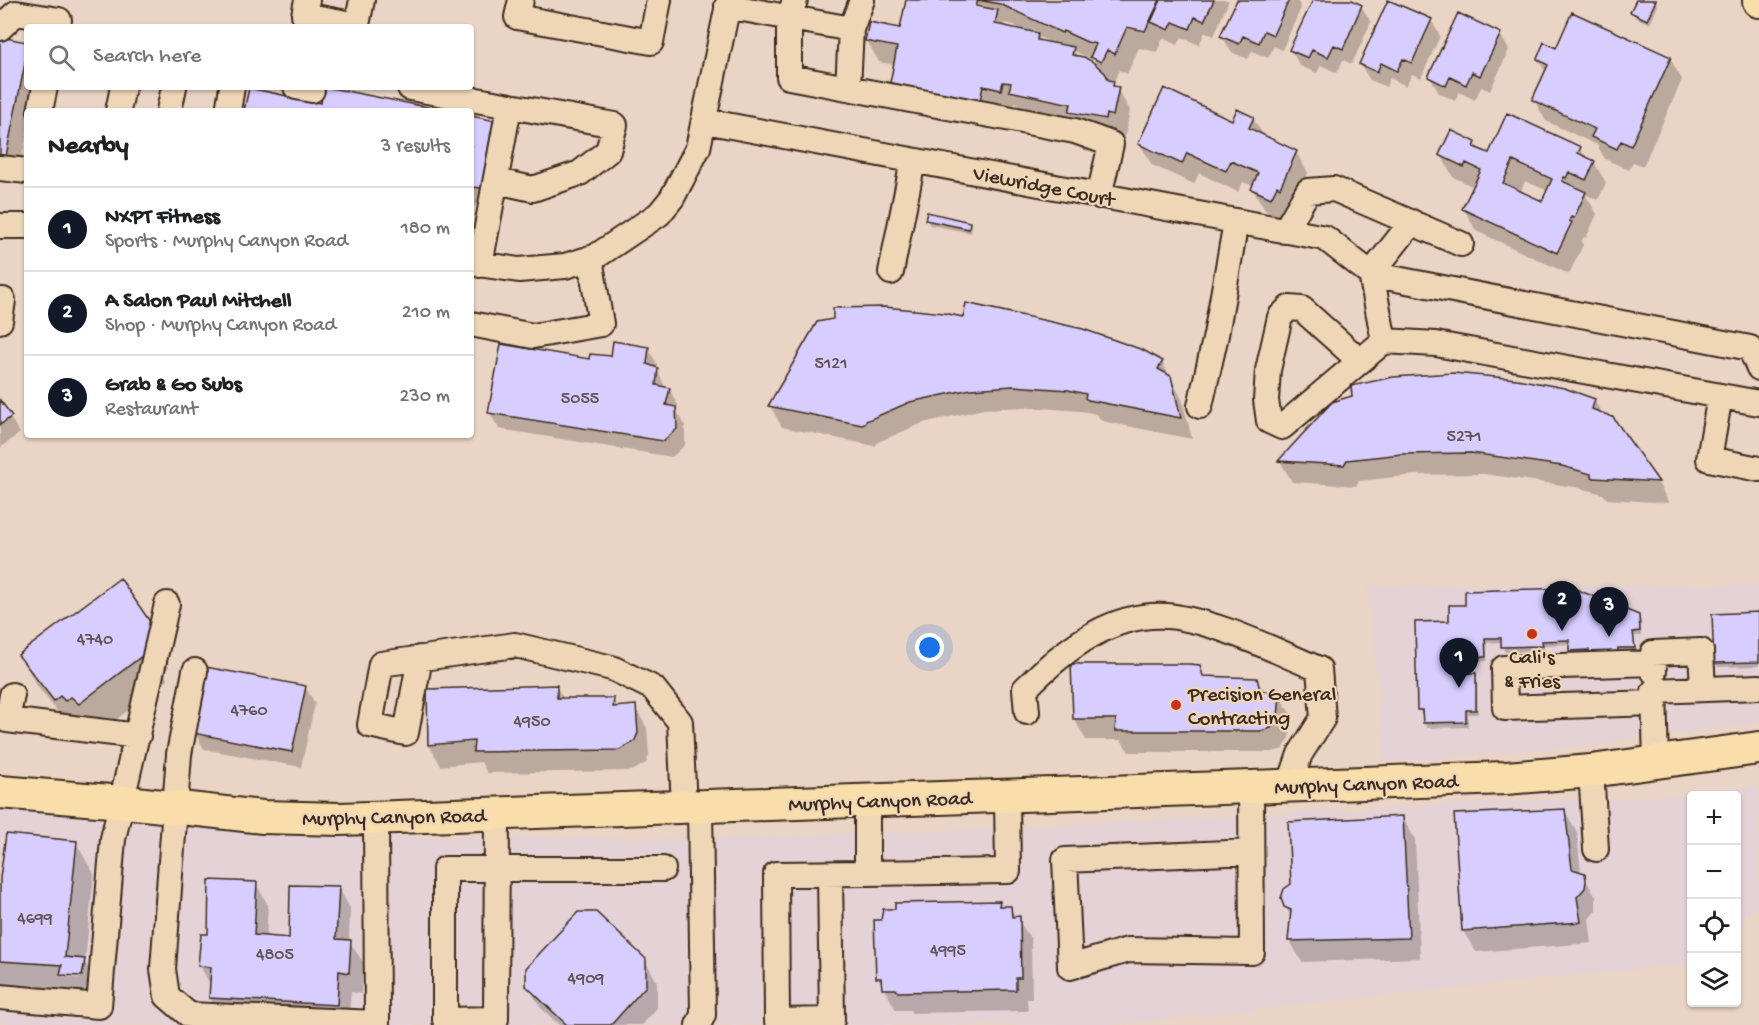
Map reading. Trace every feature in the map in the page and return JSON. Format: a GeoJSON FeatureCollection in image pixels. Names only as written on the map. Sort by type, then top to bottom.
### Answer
{"type":"FeatureCollection","features":[{"type":"Feature","properties":{"kind":"main road","name":"Murphy Canyon Road"},"geometry":{"type":"LineString","coordinates":[[0,792],[263,817],[340,819],[1506,778],[1591,771],[1759,748]]}},
{"type":"Feature","properties":{"kind":"street"},"geometry":{"type":"LineString","coordinates":[[307,0],[304,15],[347,24]]}},
{"type":"Feature","properties":{"kind":"street"},"geometry":{"type":"LineString","coordinates":[[357,24],[362,0]]}},
{"type":"Feature","properties":{"kind":"street"},"geometry":{"type":"LineString","coordinates":[[520,0],[517,17],[651,42],[658,0]]}},
{"type":"Feature","properties":{"kind":"street"},"geometry":{"type":"LineString","coordinates":[[848,88],[851,29],[862,0]]}},
{"type":"Feature","properties":{"kind":"street"},"geometry":{"type":"LineString","coordinates":[[509,107],[496,181],[475,264],[519,270],[565,266],[590,258],[659,214],[672,198],[699,148],[728,3],[792,9],[851,29]]}},
{"type":"Feature","properties":{"kind":"street"},"geometry":{"type":"LineString","coordinates":[[792,9],[789,77],[1075,131],[1111,144],[1099,196]]}},
{"type":"Feature","properties":{"kind":"street"},"geometry":{"type":"LineString","coordinates":[[0,28],[16,13],[59,20],[58,24]]}},
{"type":"Feature","properties":{"kind":"street"},"geometry":{"type":"LineString","coordinates":[[41,108],[44,90]]}},
{"type":"Feature","properties":{"kind":"street"},"geometry":{"type":"LineString","coordinates":[[119,108],[122,90]]}},
{"type":"Feature","properties":{"kind":"street"},"geometry":{"type":"LineString","coordinates":[[170,108],[173,90]]}},
{"type":"Feature","properties":{"kind":"street"},"geometry":{"type":"LineString","coordinates":[[228,108],[232,90]]}},
{"type":"Feature","properties":{"kind":"street"},"geometry":{"type":"LineString","coordinates":[[420,90],[615,124],[608,150],[580,173],[533,189],[496,181]]}},
{"type":"Feature","properties":{"kind":"street","name":"Viewridge Court"},"geometry":{"type":"LineString","coordinates":[[705,121],[1325,238],[1371,274]]}},
{"type":"Feature","properties":{"kind":"street"},"geometry":{"type":"LineString","coordinates":[[891,272],[914,161]]}},
{"type":"Feature","properties":{"kind":"street"},"geometry":{"type":"LineString","coordinates":[[0,168],[24,171]]}},
{"type":"Feature","properties":{"kind":"street"},"geometry":{"type":"LineString","coordinates":[[1285,231],[1308,191],[1334,189],[1461,244]]}},
{"type":"Feature","properties":{"kind":"street"},"geometry":{"type":"LineString","coordinates":[[1200,406],[1216,335],[1236,222]]}},
{"type":"Feature","properties":{"kind":"street"},"geometry":{"type":"LineString","coordinates":[[1384,341],[1371,274],[1412,222]]}},
{"type":"Feature","properties":{"kind":"street"},"geometry":{"type":"LineString","coordinates":[[0,226],[24,226]]}},
{"type":"Feature","properties":{"kind":"street"},"geometry":{"type":"LineString","coordinates":[[474,325],[533,336],[602,324],[590,258]]}},
{"type":"Feature","properties":{"kind":"street"},"geometry":{"type":"LineString","coordinates":[[1371,274],[1750,348],[1759,368]]}},
{"type":"Feature","properties":{"kind":"street"},"geometry":{"type":"LineString","coordinates":[[0,300],[3,300],[0,321]]}},
{"type":"Feature","properties":{"kind":"street"},"geometry":{"type":"LineString","coordinates":[[1360,361],[1302,309],[1289,308],[1281,316],[1268,370],[1266,400],[1269,421],[1282,427],[1384,341],[1436,345],[1759,403]]}},
{"type":"Feature","properties":{"kind":"street"},"geometry":{"type":"LineString","coordinates":[[1720,396],[1708,459],[1759,469]]}},
{"type":"Feature","properties":{"kind":"street"},"geometry":{"type":"LineString","coordinates":[[0,997],[99,1006],[113,839],[167,604]]}},
{"type":"Feature","properties":{"kind":"street"},"geometry":{"type":"LineString","coordinates":[[1028,712],[1025,689],[1047,666],[1083,640],[1111,625],[1144,617],[1175,617],[1214,627],[1319,669],[1323,718],[1300,754],[1289,786]]}},
{"type":"Feature","properties":{"kind":"street"},"geometry":{"type":"LineString","coordinates":[[420,658],[515,645],[612,668],[653,688],[680,722],[692,807],[703,1015],[698,1025]]}},
{"type":"Feature","properties":{"kind":"street"},"geometry":{"type":"LineString","coordinates":[[1656,762],[1653,653],[1701,651],[1703,689]]}},
{"type":"Feature","properties":{"kind":"street"},"geometry":{"type":"LineString","coordinates":[[1653,663],[1504,668],[1505,708],[1655,697],[1703,689],[1759,687]]}},
{"type":"Feature","properties":{"kind":"street"},"geometry":{"type":"LineString","coordinates":[[195,671],[179,754],[163,969],[166,996],[189,1015],[377,1023],[376,818]]}},
{"type":"Feature","properties":{"kind":"street"},"geometry":{"type":"LineString","coordinates":[[12,695],[8,720],[138,736]]}},
{"type":"Feature","properties":{"kind":"street"},"geometry":{"type":"LineString","coordinates":[[1591,771],[1596,849]]}},
{"type":"Feature","properties":{"kind":"street"},"geometry":{"type":"LineString","coordinates":[[1251,787],[1252,952],[1128,950],[1070,967],[1065,860],[1251,852]]}},
{"type":"Feature","properties":{"kind":"street"},"geometry":{"type":"LineString","coordinates":[[830,874],[832,1020],[777,1021],[776,874],[1008,871],[1007,796]]}},
{"type":"Feature","properties":{"kind":"street"},"geometry":{"type":"LineString","coordinates":[[867,800],[867,873]]}},
{"type":"Feature","properties":{"kind":"street"},"geometry":{"type":"LineString","coordinates":[[497,814],[497,869],[496,1019],[445,1020],[445,869],[497,869],[663,869]]}},
{"type":"Feature","properties":{"kind":"shaded area"},"geometry":{"type":"Polygon","coordinates":[[[1368,585],[1759,585],[1759,723],[1572,747],[1385,762],[1368,585]]]}},
{"type":"Feature","properties":{"kind":"shaded area"},"geometry":{"type":"Polygon","coordinates":[[[1759,786],[1759,906],[1741,919],[1741,791],[1707,791],[1759,786]]]}},
{"type":"Feature","properties":{"kind":"shaded area"},"geometry":{"type":"Polygon","coordinates":[[[1687,793],[1687,963],[1685,964],[1108,1025],[23,1025],[0,1023],[0,810],[395,836],[713,839],[981,829],[1560,799],[1613,800],[1687,793]]]}},
{"type":"Feature","properties":{"kind":"building"},"geometry":{"type":"Polygon","coordinates":[[[906,0],[978,0],[976,6],[998,10],[995,24],[1038,33],[1037,40],[1074,47],[1072,55],[1084,57],[1093,62],[1109,80],[1114,81],[1113,86],[1119,87],[1113,116],[1107,114],[1106,119],[1069,112],[1071,104],[1009,91],[1011,83],[1003,82],[1001,90],[983,86],[980,101],[890,83],[897,47],[865,41],[869,22],[900,28],[906,0]]]}},
{"type":"Feature","properties":{"kind":"building"},"geometry":{"type":"Polygon","coordinates":[[[978,0],[1160,0],[1145,31],[1127,27],[1115,54],[1107,50],[1101,62],[1090,57],[1096,44],[1063,31],[1062,33],[1000,4],[978,0]]]}},
{"type":"Feature","properties":{"kind":"building"},"geometry":{"type":"Polygon","coordinates":[[[1161,0],[1214,0],[1204,21],[1195,17],[1190,29],[1173,22],[1169,30],[1151,22],[1161,0]]]}},
{"type":"Feature","properties":{"kind":"building"},"geometry":{"type":"Polygon","coordinates":[[[1237,0],[1289,0],[1273,35],[1264,31],[1259,43],[1243,36],[1239,44],[1220,36],[1237,0]]]}},
{"type":"Feature","properties":{"kind":"building"},"geometry":{"type":"Polygon","coordinates":[[[1313,0],[1352,0],[1362,5],[1343,49],[1334,45],[1328,57],[1312,50],[1308,58],[1289,50],[1313,0]]]}},
{"type":"Feature","properties":{"kind":"building"},"geometry":{"type":"Polygon","coordinates":[[[1388,0],[1432,19],[1412,63],[1403,59],[1397,71],[1381,63],[1377,72],[1359,64],[1388,0]]]}},
{"type":"Feature","properties":{"kind":"building"},"geometry":{"type":"Polygon","coordinates":[[[1636,0],[1656,0],[1647,20],[1630,12],[1636,0]]]}},
{"type":"Feature","properties":{"kind":"building"},"geometry":{"type":"Polygon","coordinates":[[[1572,12],[1671,57],[1631,146],[1621,141],[1617,149],[1591,137],[1595,129],[1532,100],[1548,65],[1537,59],[1544,42],[1556,48],[1572,12]]]}},
{"type":"Feature","properties":{"kind":"building"},"geometry":{"type":"Polygon","coordinates":[[[1458,13],[1501,33],[1480,76],[1472,72],[1466,85],[1450,77],[1446,86],[1428,77],[1458,13]]]}},
{"type":"Feature","properties":{"kind":"building"},"geometry":{"type":"Polygon","coordinates":[[[0,37],[24,41],[24,69],[6,156],[0,155],[0,37]]]}},
{"type":"Feature","properties":{"kind":"building"},"geometry":{"type":"Polygon","coordinates":[[[1164,88],[1232,120],[1237,109],[1254,117],[1249,128],[1297,151],[1280,188],[1277,186],[1271,198],[1251,189],[1258,173],[1231,161],[1226,171],[1187,153],[1182,164],[1138,144],[1164,88]]]}},
{"type":"Feature","properties":{"kind":"building"},"geometry":{"type":"Polygon","coordinates":[[[249,90],[321,103],[323,90],[341,90],[432,108],[245,108],[249,90]]]}},
{"type":"Feature","properties":{"kind":"building"},"geometry":{"type":"Polygon","coordinates":[[[1507,113],[1581,147],[1578,153],[1595,161],[1586,180],[1569,172],[1562,181],[1586,192],[1574,218],[1571,217],[1569,221],[1572,222],[1557,253],[1462,209],[1481,170],[1466,163],[1464,167],[1439,155],[1451,130],[1476,142],[1474,147],[1489,153],[1507,113]],[[1513,161],[1503,183],[1542,201],[1552,179],[1513,161]]]}},
{"type":"Feature","properties":{"kind":"building"},"geometry":{"type":"Polygon","coordinates":[[[474,117],[496,121],[482,188],[474,187],[474,117]]]}},
{"type":"Feature","properties":{"kind":"building"},"geometry":{"type":"Polygon","coordinates":[[[927,212],[970,222],[969,229],[925,220],[927,212]]]}},
{"type":"Feature","properties":{"kind":"building"},"geometry":{"type":"Polygon","coordinates":[[[966,303],[1083,329],[1143,350],[1163,361],[1158,369],[1171,376],[1181,418],[1088,400],[1085,398],[1086,394],[1068,390],[1013,386],[971,389],[910,402],[866,421],[862,425],[768,406],[817,322],[833,319],[833,308],[885,307],[963,317],[966,303]]]}},
{"type":"Feature","properties":{"kind":"building"},"geometry":{"type":"Polygon","coordinates":[[[613,341],[649,347],[647,364],[658,368],[656,385],[670,388],[666,405],[676,407],[677,429],[663,441],[488,413],[501,344],[589,359],[590,354],[611,356],[613,341]]]}},
{"type":"Feature","properties":{"kind":"building"},"geometry":{"type":"Polygon","coordinates":[[[1453,373],[1517,379],[1564,388],[1595,399],[1592,409],[1613,417],[1659,482],[1594,478],[1591,474],[1562,466],[1471,453],[1402,454],[1347,460],[1344,465],[1278,461],[1332,402],[1352,396],[1351,386],[1393,377],[1453,373]]]}},
{"type":"Feature","properties":{"kind":"building"},"geometry":{"type":"Polygon","coordinates":[[[0,400],[12,416],[0,425],[0,400]]]}},
{"type":"Feature","properties":{"kind":"building"},"geometry":{"type":"Polygon","coordinates":[[[120,578],[153,626],[148,629],[152,636],[151,649],[79,704],[71,697],[65,701],[60,696],[54,701],[18,655],[120,578]]]}},
{"type":"Feature","properties":{"kind":"building"},"geometry":{"type":"Polygon","coordinates":[[[1573,588],[1639,615],[1640,631],[1633,632],[1635,648],[1618,648],[1618,659],[1589,659],[1589,650],[1569,651],[1569,640],[1542,641],[1543,646],[1501,647],[1501,638],[1485,638],[1486,657],[1467,657],[1467,673],[1476,673],[1476,710],[1466,710],[1466,722],[1423,723],[1422,710],[1417,710],[1415,622],[1449,621],[1449,605],[1465,605],[1465,591],[1573,588]]]}},
{"type":"Feature","properties":{"kind":"building"},"geometry":{"type":"Polygon","coordinates":[[[1759,612],[1759,662],[1714,663],[1712,614],[1759,612]]]}},
{"type":"Feature","properties":{"kind":"building","name":"Precision General Contracting"},"geometry":{"type":"Polygon","coordinates":[[[1071,664],[1190,664],[1200,665],[1203,676],[1257,678],[1260,690],[1280,694],[1278,717],[1271,728],[1260,731],[1115,731],[1116,719],[1073,719],[1071,664]]]}},
{"type":"Feature","properties":{"kind":"building"},"geometry":{"type":"Polygon","coordinates":[[[206,667],[306,686],[292,752],[193,733],[206,667]]]}},
{"type":"Feature","properties":{"kind":"building"},"geometry":{"type":"Polygon","coordinates":[[[557,685],[557,698],[614,698],[613,707],[636,705],[638,733],[634,742],[619,750],[473,752],[474,741],[428,745],[427,689],[557,685]]]}},
{"type":"Feature","properties":{"kind":"building"},"geometry":{"type":"Polygon","coordinates":[[[1565,809],[1572,869],[1585,873],[1585,888],[1577,897],[1581,922],[1462,931],[1454,814],[1565,809]]]}},
{"type":"Feature","properties":{"kind":"building"},"geometry":{"type":"Polygon","coordinates":[[[1403,816],[1409,938],[1288,941],[1291,910],[1284,907],[1281,898],[1284,889],[1291,884],[1288,822],[1403,816]]]}},
{"type":"Feature","properties":{"kind":"building"},"geometry":{"type":"Polygon","coordinates":[[[6,834],[77,841],[65,957],[85,959],[82,976],[60,975],[62,965],[0,961],[0,878],[6,834]]]}},
{"type":"Feature","properties":{"kind":"building"},"geometry":{"type":"Polygon","coordinates":[[[209,880],[257,882],[254,935],[289,938],[290,885],[339,886],[336,939],[351,940],[349,973],[339,971],[337,1005],[209,998],[211,967],[198,966],[201,934],[208,934],[209,880]]]}},
{"type":"Feature","properties":{"kind":"building"},"geometry":{"type":"Polygon","coordinates":[[[1000,901],[999,906],[1011,906],[1012,917],[1020,916],[1021,978],[1016,978],[1016,990],[898,992],[896,989],[882,989],[881,978],[876,978],[874,920],[881,920],[883,909],[895,909],[895,903],[1000,901]]]}},
{"type":"Feature","properties":{"kind":"building"},"geometry":{"type":"Polygon","coordinates":[[[578,912],[596,912],[646,959],[646,986],[611,1025],[567,1025],[526,986],[526,968],[578,912]]]}},
{"type":"Feature","properties":{"kind":"place","name":"A Salon Paul Mitchell"},"geometry":{"type":"Point","coordinates":[1562,631]}},
{"type":"Feature","properties":{"kind":"place","name":"Cali's & Fries"},"geometry":{"type":"Point","coordinates":[1532,634]}},
{"type":"Feature","properties":{"kind":"place","name":"Grab & Go Subs"},"geometry":{"type":"Point","coordinates":[1609,637]}},
{"type":"Feature","properties":{"kind":"place","name":"NXPT Fitness"},"geometry":{"type":"Point","coordinates":[1459,688]}},
{"type":"Feature","properties":{"kind":"place","name":"Precision General Contracting"},"geometry":{"type":"Point","coordinates":[1176,705]}}]}
